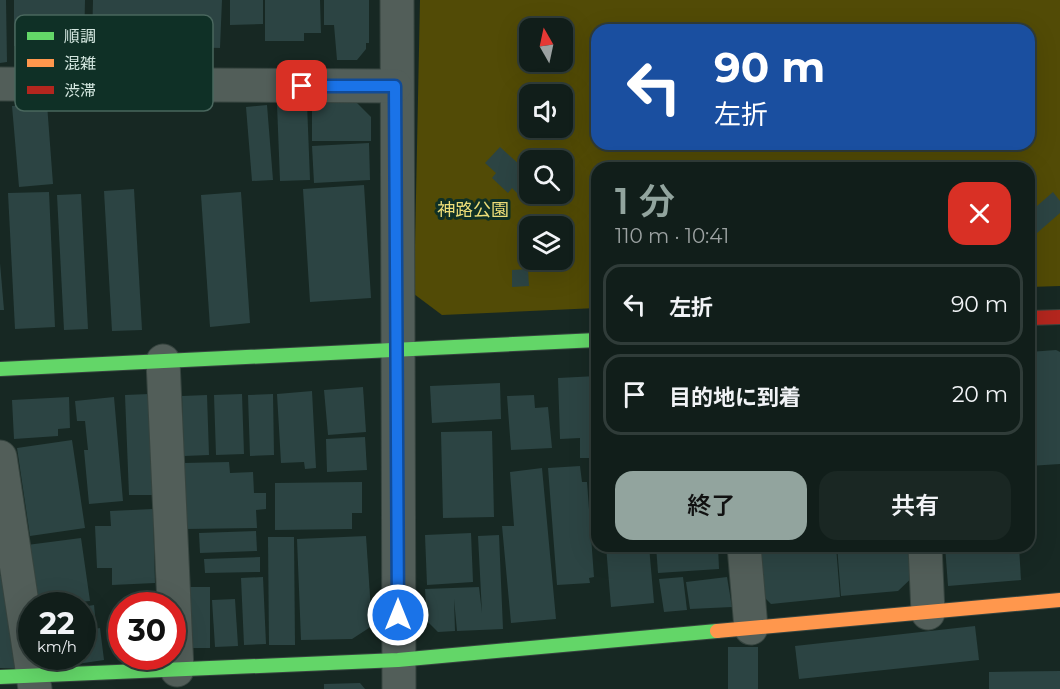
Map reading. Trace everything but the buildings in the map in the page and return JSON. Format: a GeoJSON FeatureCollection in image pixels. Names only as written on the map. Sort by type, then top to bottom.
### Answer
{"type":"FeatureCollection","features":[{"type":"Feature","properties":{"kind":"street"},"geometry":{"type":"LineString","coordinates":[[397,0],[395,86],[399,675]]}},
{"type":"Feature","properties":{"kind":"street"},"geometry":{"type":"LineString","coordinates":[[0,84],[15,84]]}},
{"type":"Feature","properties":{"kind":"street"},"geometry":{"type":"LineString","coordinates":[[213,85],[395,86]]}},
{"type":"Feature","properties":{"kind":"street"},"geometry":{"type":"LineString","coordinates":[[1035,318],[1060,316]]}},
{"type":"Feature","properties":{"kind":"street"},"geometry":{"type":"LineString","coordinates":[[0,369],[591,340]]}},
{"type":"Feature","properties":{"kind":"street"},"geometry":{"type":"LineString","coordinates":[[163,361],[173,592]]}},
{"type":"Feature","properties":{"kind":"street"},"geometry":{"type":"LineString","coordinates":[[0,457],[35,682]]}},
{"type":"Feature","properties":{"kind":"street"},"geometry":{"type":"LineString","coordinates":[[745,552],[751,628]]}},
{"type":"Feature","properties":{"kind":"street"},"geometry":{"type":"LineString","coordinates":[[925,552],[928,613]]}},
{"type":"Feature","properties":{"kind":"street"},"geometry":{"type":"LineString","coordinates":[[0,677],[35,682],[177,670],[399,675],[751,628],[1060,600]]}},
{"type":"Feature","properties":{"kind":"green space","name":"神路公園"},"geometry":{"type":"Polygon","coordinates":[[[420,0],[1060,0],[1060,286],[1035,287],[1035,162],[591,162],[591,308],[442,315],[414,294],[420,0]]]}},
{"type":"Feature","properties":{"kind":"traffic: fast"},"geometry":{"type":"LineString","coordinates":[[0,369],[591,340]]}},
{"type":"Feature","properties":{"kind":"traffic: fast"},"geometry":{"type":"LineString","coordinates":[[0,677],[398,660],[717,631]]}},
{"type":"Feature","properties":{"kind":"traffic: slow"},"geometry":{"type":"LineString","coordinates":[[717,631],[1060,600]]}},
{"type":"Feature","properties":{"kind":"traffic: jam"},"geometry":{"type":"LineString","coordinates":[[1035,318],[1060,317]]}},
{"type":"Feature","properties":{"kind":"route"},"geometry":{"type":"LineString","coordinates":[[302,86],[395,86],[398,615]]}}]}
